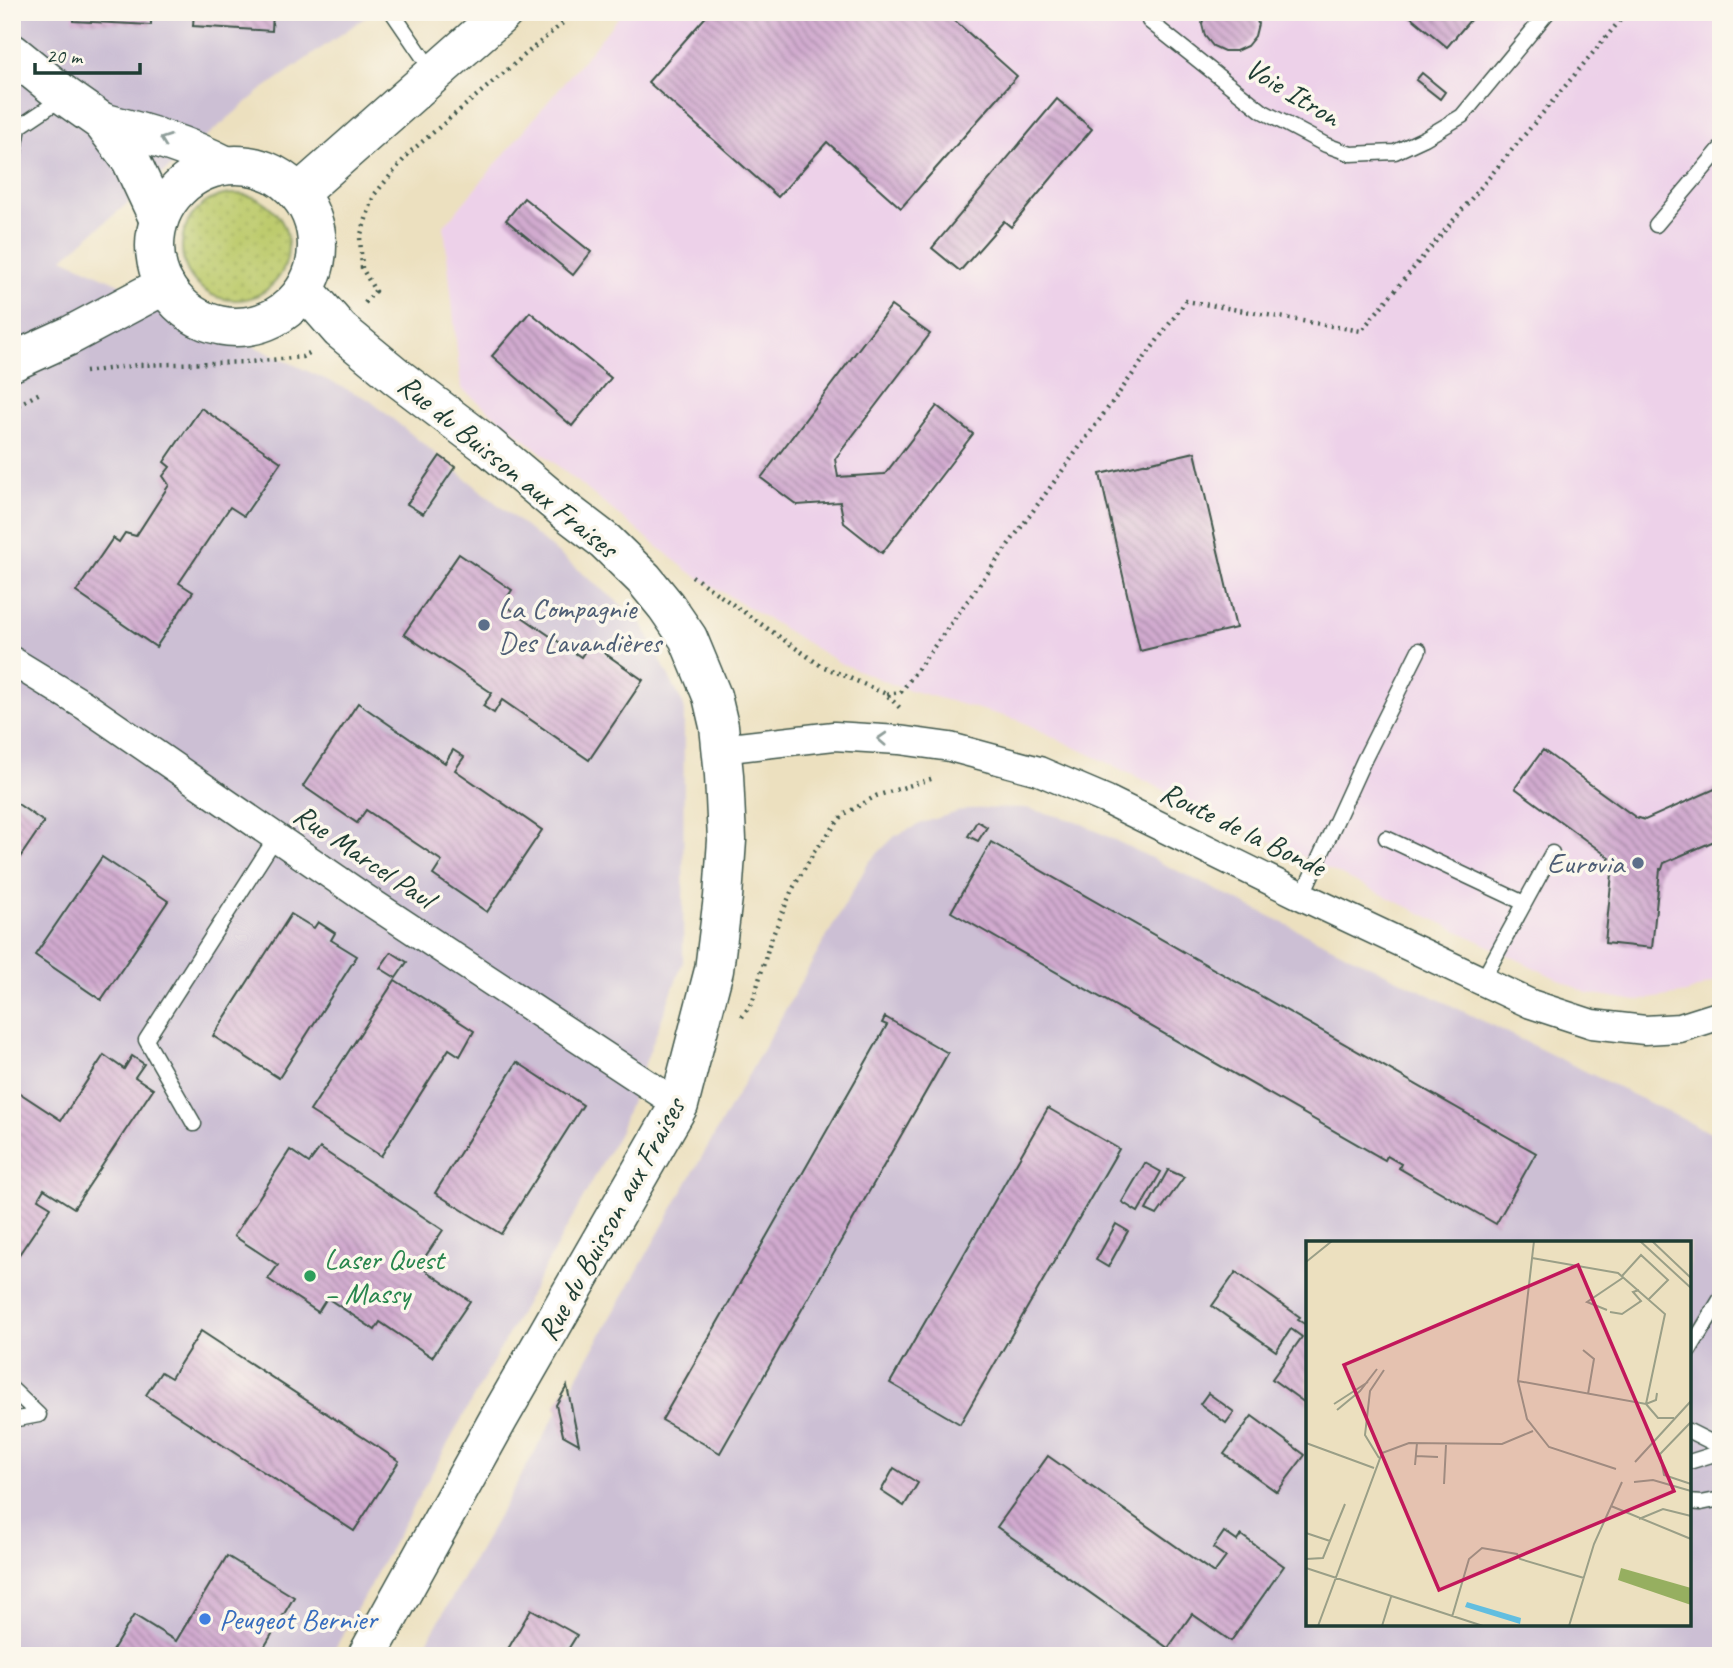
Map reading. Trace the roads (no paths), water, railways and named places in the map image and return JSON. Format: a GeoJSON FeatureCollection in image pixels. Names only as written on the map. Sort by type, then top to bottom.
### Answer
{"type":"FeatureCollection","features":[{"type":"Feature","properties":{"kind":"street"},"geometry":{"type":"LineString","coordinates":[[299,193],[504,12]]}},
{"type":"Feature","properties":{"kind":"street"},"geometry":{"type":"LineString","coordinates":[[12,53],[102,122],[131,160],[159,220]]}},
{"type":"Feature","properties":{"kind":"street"},"geometry":{"type":"LineString","coordinates":[[102,122],[151,135],[225,165]]}},
{"type":"Feature","properties":{"kind":"street"},"geometry":{"type":"LineString","coordinates":[[242,165],[265,170],[287,182],[299,193],[310,211],[316,230],[318,251],[314,271],[305,290],[292,305],[275,318],[255,325],[234,327],[214,324],[194,315],[178,302],[165,285],[155,253],[159,220],[177,189],[208,169],[242,165]]}},
{"type":"Feature","properties":{"kind":"street"},"geometry":{"type":"LineString","coordinates":[[12,362],[69,336],[165,285]]}},
{"type":"Feature","properties":{"kind":"street","name":"Rue du Buisson aux Fraises"},"geometry":{"type":"LineString","coordinates":[[305,290],[340,330],[605,541],[644,579],[666,606],[688,638],[712,696],[719,726],[727,840],[714,970],[679,1105],[499,1418],[367,1656]]}},
{"type":"Feature","properties":{"kind":"street","name":"Rue Marcel Paul"},"geometry":{"type":"LineString","coordinates":[[12,661],[84,705],[363,897],[679,1105]]}},
{"type":"Feature","properties":{"kind":"street","name":"Route de la Bonde"},"geometry":{"type":"LineString","coordinates":[[721,749],[834,736],[899,740],[950,747],[1039,771],[1096,795],[1531,1004],[1591,1024],[1645,1030],[1680,1028],[1721,1016]]}},
{"type":"Feature","properties":{"kind":"lane"},"geometry":{"type":"LineString","coordinates":[[392,12],[435,74]]}},
{"type":"Feature","properties":{"kind":"lane","name":"Voie Itron"},"geometry":{"type":"LineString","coordinates":[[1149,12],[1149,21],[1262,111],[1326,145],[1352,154],[1395,152],[1426,138],[1462,116],[1548,12]]}},
{"type":"Feature","properties":{"kind":"lane"},"geometry":{"type":"LineString","coordinates":[[12,169],[16,124],[65,96]]}},
{"type":"Feature","properties":{"kind":"lane"},"geometry":{"type":"LineString","coordinates":[[1656,225],[1721,148]]}},
{"type":"Feature","properties":{"kind":"lane"},"geometry":{"type":"LineString","coordinates":[[1303,896],[1364,760],[1419,650]]}},
{"type":"Feature","properties":{"kind":"lane"},"geometry":{"type":"LineString","coordinates":[[194,1124],[146,1040],[276,837]]}},
{"type":"Feature","properties":{"kind":"lane"},"geometry":{"type":"LineString","coordinates":[[1386,838],[1524,903]]}},
{"type":"Feature","properties":{"kind":"lane"},"geometry":{"type":"LineString","coordinates":[[1482,981],[1552,853]]}},
{"type":"Feature","properties":{"kind":"lane"},"geometry":{"type":"LineString","coordinates":[[1691,1348],[1721,1298]]}},
{"type":"Feature","properties":{"kind":"lane"},"geometry":{"type":"LineString","coordinates":[[12,1389],[39,1415],[12,1420]]}},
{"type":"Feature","properties":{"kind":"lane"},"geometry":{"type":"LineString","coordinates":[[1691,1432],[1721,1450]]}},
{"type":"Feature","properties":{"kind":"lane"},"geometry":{"type":"LineString","coordinates":[[1691,1461],[1721,1450]]}},
{"type":"Feature","properties":{"kind":"lane"},"geometry":{"type":"LineString","coordinates":[[1691,1502],[1721,1499]]}},
{"type":"Feature","properties":{"kind":"place","name":"La Compagnie Des Lavandières"},"geometry":{"type":"Point","coordinates":[484,625]}},
{"type":"Feature","properties":{"kind":"place","name":"Eurovia"},"geometry":{"type":"Point","coordinates":[1638,863]}},
{"type":"Feature","properties":{"kind":"place","name":"Laser Quest – Massy"},"geometry":{"type":"Point","coordinates":[310,1276]}},
{"type":"Feature","properties":{"kind":"place","name":"Peugeot Bernier"},"geometry":{"type":"Point","coordinates":[205,1619]}}]}
